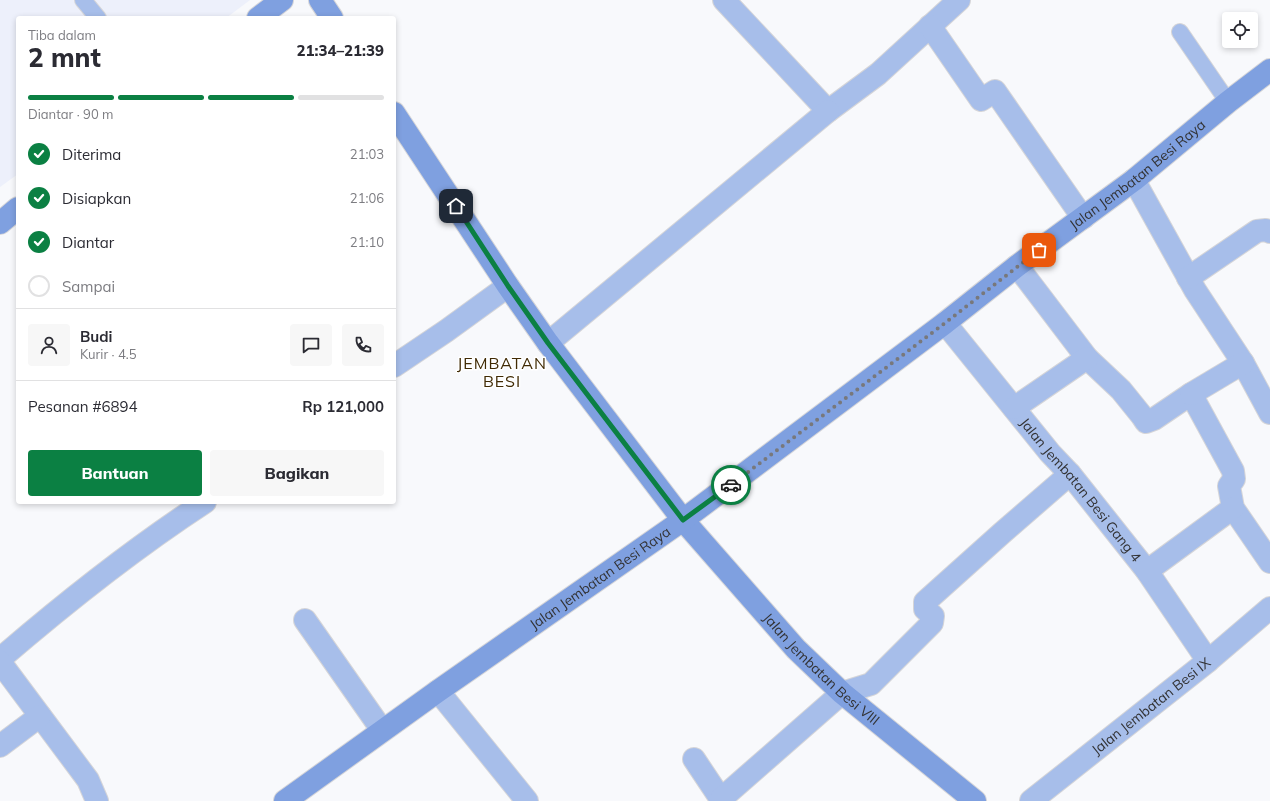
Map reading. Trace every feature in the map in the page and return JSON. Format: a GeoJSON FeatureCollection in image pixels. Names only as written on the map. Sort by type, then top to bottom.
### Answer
{"type":"FeatureCollection","features":[{"type":"Feature","properties":{"kind":"street"},"geometry":{"type":"LineString","coordinates":[[261,16],[282,0]]}},
{"type":"Feature","properties":{"kind":"street"},"geometry":{"type":"LineString","coordinates":[[320,0],[331,16]]}},
{"type":"Feature","properties":{"kind":"street"},"geometry":{"type":"LineString","coordinates":[[724,0],[828,111]]}},
{"type":"Feature","properties":{"kind":"street"},"geometry":{"type":"LineString","coordinates":[[548,343],[828,111],[878,74],[959,0]]}},
{"type":"Feature","properties":{"kind":"street"},"geometry":{"type":"LineString","coordinates":[[930,26],[982,100],[995,91],[1083,218]]}},
{"type":"Feature","properties":{"kind":"street","name":"Jalan Jembatan Besi Raya"},"geometry":{"type":"LineString","coordinates":[[285,801],[382,730],[683,520],[945,323],[1017,266],[1134,180],[1228,102],[1270,70]]}},
{"type":"Feature","properties":{"kind":"street","name":"Jalan Jembatan Besi VIII"},"geometry":{"type":"LineString","coordinates":[[396,116],[508,286],[548,343],[683,520],[796,649],[842,692],[975,801]]}},
{"type":"Feature","properties":{"kind":"street"},"geometry":{"type":"LineString","coordinates":[[1134,180],[1195,290],[1243,363],[1270,413]]}},
{"type":"Feature","properties":{"kind":"street"},"geometry":{"type":"LineString","coordinates":[[0,222],[16,210]]}},
{"type":"Feature","properties":{"kind":"street"},"geometry":{"type":"LineString","coordinates":[[1188,278],[1257,231],[1266,230],[1270,232]]}},
{"type":"Feature","properties":{"kind":"street"},"geometry":{"type":"LineString","coordinates":[[1017,266],[1087,358],[1121,390],[1146,422],[1154,419],[1191,394],[1243,363]]}},
{"type":"Feature","properties":{"kind":"street"},"geometry":{"type":"LineString","coordinates":[[396,365],[508,286]]}},
{"type":"Feature","properties":{"kind":"street","name":"Jalan Jembatan Besi Gang 4"},"geometry":{"type":"LineString","coordinates":[[945,323],[1148,571],[1208,661]]}},
{"type":"Feature","properties":{"kind":"street"},"geometry":{"type":"LineString","coordinates":[[1014,408],[1087,358]]}},
{"type":"Feature","properties":{"kind":"street"},"geometry":{"type":"LineString","coordinates":[[1191,394],[1233,471],[1234,479],[1229,486],[1233,508],[1270,562]]}},
{"type":"Feature","properties":{"kind":"street"},"geometry":{"type":"LineString","coordinates":[[694,758],[721,800],[842,692],[871,684],[932,623],[933,616],[925,609],[925,602],[1070,474]]}},
{"type":"Feature","properties":{"kind":"street"},"geometry":{"type":"LineString","coordinates":[[97,801],[88,780],[0,660],[46,620],[166,527],[202,504]]}},
{"type":"Feature","properties":{"kind":"street"},"geometry":{"type":"LineString","coordinates":[[1148,571],[1233,508]]}},
{"type":"Feature","properties":{"kind":"street","name":"Jalan Jembatan Besi IX"},"geometry":{"type":"LineString","coordinates":[[1031,801],[1208,661],[1270,608]]}},
{"type":"Feature","properties":{"kind":"street"},"geometry":{"type":"LineString","coordinates":[[305,620],[382,730]]}},
{"type":"Feature","properties":{"kind":"street"},"geometry":{"type":"LineString","coordinates":[[438,691],[527,801]]}},
{"type":"Feature","properties":{"kind":"street"},"geometry":{"type":"LineString","coordinates":[[0,746],[40,716]]}},
{"type":"Feature","properties":{"kind":"lane"},"geometry":{"type":"LineString","coordinates":[[83,0],[96,16]]}},
{"type":"Feature","properties":{"kind":"lane"},"geometry":{"type":"LineString","coordinates":[[1180,32],[1228,102]]}},
{"type":"Feature","properties":{"kind":"shaded area"},"geometry":{"type":"Polygon","coordinates":[[[0,0],[250,0],[229,16],[16,16],[16,175],[0,187],[0,0]]]}},
{"type":"Feature","properties":{"kind":"way so far"},"geometry":{"type":"LineString","coordinates":[[731,485],[1039,250]]}},
{"type":"Feature","properties":{"kind":"district","name":"JEMBATAN BESI"},"geometry":{"type":"Point","coordinates":[502,372]}},
{"type":"Feature","properties":{"kind":"route"},"geometry":{"type":"LineString","coordinates":[[456,206],[508,286],[548,343],[683,520],[731,485]]}}]}
